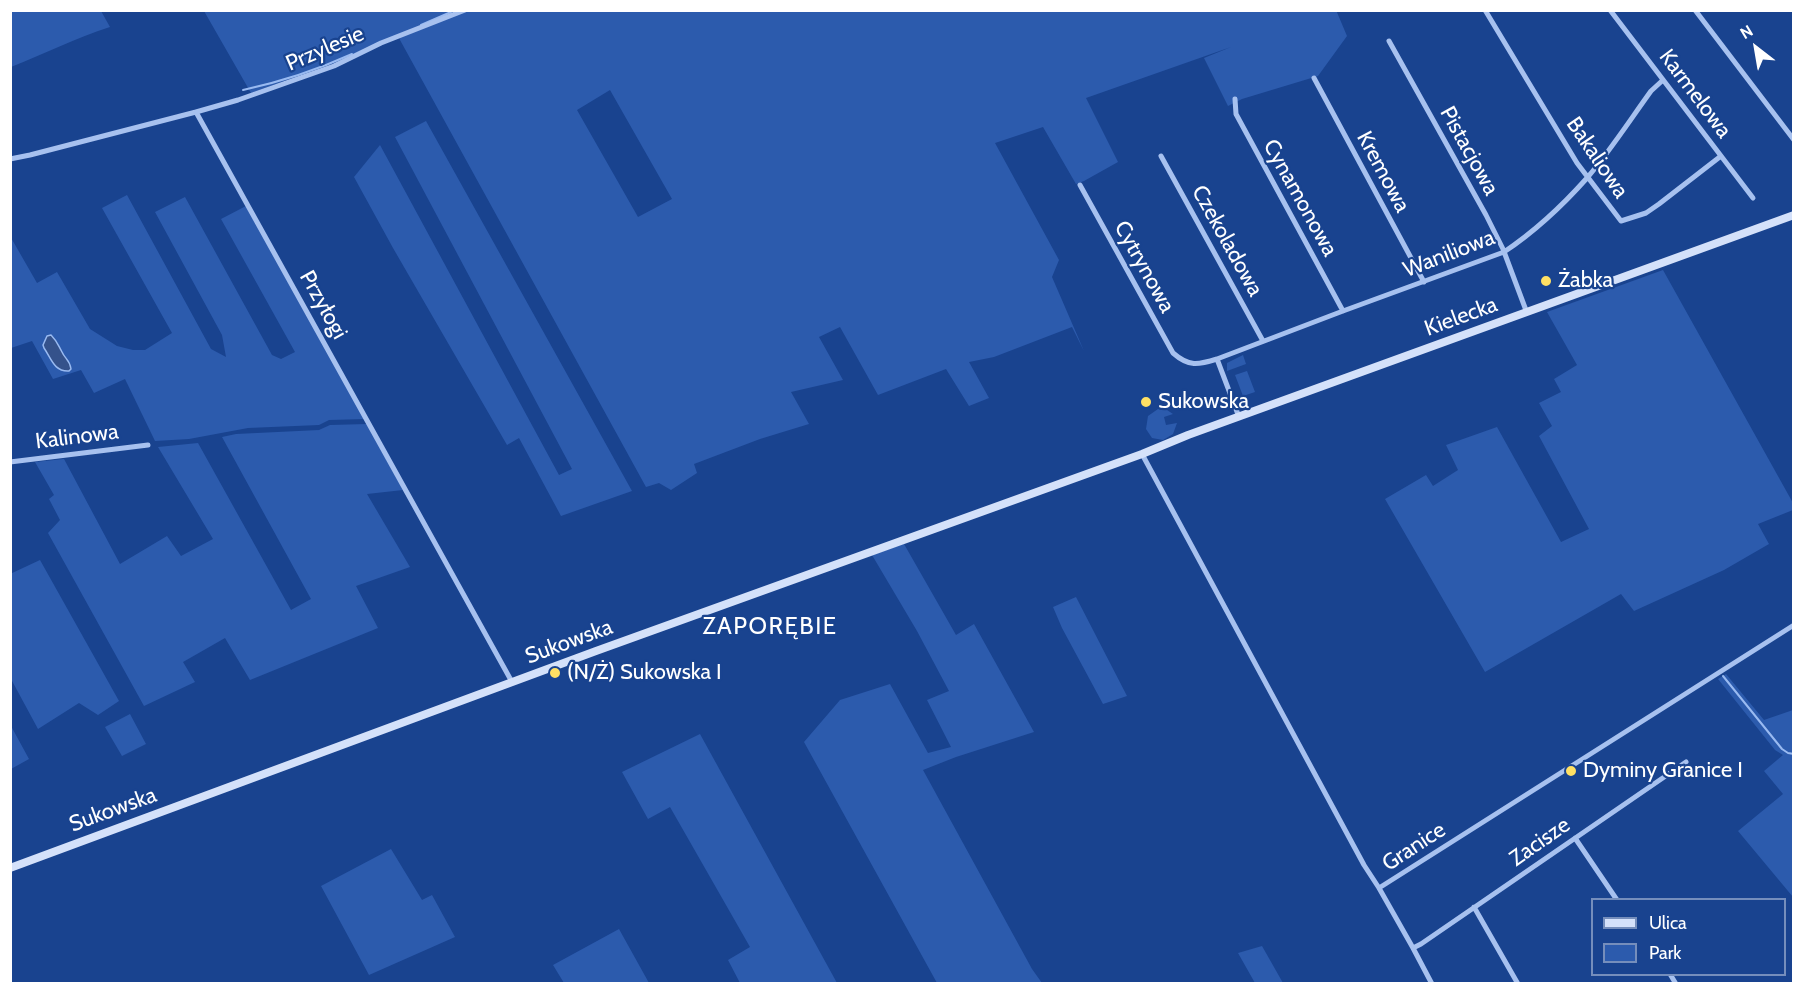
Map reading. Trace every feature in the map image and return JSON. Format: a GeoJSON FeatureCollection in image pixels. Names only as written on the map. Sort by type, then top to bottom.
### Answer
{"type":"FeatureCollection","features":[{"type":"Feature","properties":{"kind":"street","name":"Przylesie"},"geometry":{"type":"LineString","coordinates":[[196,112],[238,100],[334,66],[381,43],[465,10]]}},
{"type":"Feature","properties":{"kind":"street","name":"Bakaliowa"},"geometry":{"type":"LineString","coordinates":[[1485,10],[1587,178],[1621,221],[1646,213],[1721,156]]}},
{"type":"Feature","properties":{"kind":"street","name":"Karmelowa"},"geometry":{"type":"LineString","coordinates":[[1610,10],[1753,198]]}},
{"type":"Feature","properties":{"kind":"street"},"geometry":{"type":"LineString","coordinates":[[1695,10],[1794,140]]}},
{"type":"Feature","properties":{"kind":"street","name":"Pistacjowa"},"geometry":{"type":"LineString","coordinates":[[1389,41],[1486,215],[1504,252],[1527,312]]}},
{"type":"Feature","properties":{"kind":"street","name":"Kremowa"},"geometry":{"type":"LineString","coordinates":[[1314,78],[1424,282]]}},
{"type":"Feature","properties":{"kind":"street","name":"Waniliowa"},"geometry":{"type":"LineString","coordinates":[[1183,362],[1199,364],[1217,359],[1504,252],[1520,242],[1545,220],[1587,178],[1651,91],[1663,80]]}},
{"type":"Feature","properties":{"kind":"street","name":"Cynamonowa"},"geometry":{"type":"LineString","coordinates":[[1235,99],[1236,114],[1343,311]]}},
{"type":"Feature","properties":{"kind":"street"},"geometry":{"type":"LineString","coordinates":[[10,159],[30,156],[196,112]]}},
{"type":"Feature","properties":{"kind":"street","name":"Przyłogi"},"geometry":{"type":"LineString","coordinates":[[196,112],[512,682]]}},
{"type":"Feature","properties":{"kind":"street","name":"Czekoladowa"},"geometry":{"type":"LineString","coordinates":[[1161,156],[1263,341]]}},
{"type":"Feature","properties":{"kind":"street","name":"Cytrynowa"},"geometry":{"type":"LineString","coordinates":[[1080,185],[1173,353],[1183,362]]}},
{"type":"Feature","properties":{"kind":"street","name":"Kielecka"},"geometry":{"type":"LineString","coordinates":[[1142,454],[1794,215]]}},
{"type":"Feature","properties":{"kind":"street"},"geometry":{"type":"LineString","coordinates":[[1217,359],[1239,417]]}},
{"type":"Feature","properties":{"kind":"street","name":"Kalinowa"},"geometry":{"type":"LineString","coordinates":[[10,462],[148,445]]}},
{"type":"Feature","properties":{"kind":"street","name":"Sukowska"},"geometry":{"type":"LineString","coordinates":[[10,868],[512,682],[1142,454]]}},
{"type":"Feature","properties":{"kind":"street","name":"Granice"},"geometry":{"type":"LineString","coordinates":[[1142,454],[1364,865],[1379,888],[1794,626]]}},
{"type":"Feature","properties":{"kind":"street","name":"Zacisze"},"geometry":{"type":"LineString","coordinates":[[1413,948],[1686,762]]}},
{"type":"Feature","properties":{"kind":"street"},"geometry":{"type":"LineString","coordinates":[[1575,838],[1616,898]]}},
{"type":"Feature","properties":{"kind":"street"},"geometry":{"type":"LineString","coordinates":[[1379,888],[1432,984]]}},
{"type":"Feature","properties":{"kind":"street"},"geometry":{"type":"LineString","coordinates":[[1474,907],[1518,984]]}},
{"type":"Feature","properties":{"kind":"green space"},"geometry":{"type":"Polygon","coordinates":[[[11,10],[101,11],[110,27],[11,67],[11,10]]]}},
{"type":"Feature","properties":{"kind":"green space"},"geometry":{"type":"Polygon","coordinates":[[[1336,10],[1347,36],[1318,76],[1242,99],[1228,106],[1204,58],[1231,47],[1086,98],[1118,162],[1076,184],[1043,127],[995,143],[1059,260],[1052,277],[1084,351],[1072,327],[994,357],[969,362],[989,398],[969,406],[946,369],[878,395],[840,327],[819,337],[843,380],[791,392],[809,424],[760,439],[694,464],[697,473],[671,490],[659,483],[646,487],[400,40],[400,34],[333,63],[251,93],[204,11],[1336,10]],[[610,90],[577,110],[638,217],[672,199],[610,90]]]}},
{"type":"Feature","properties":{"kind":"green space"},"geometry":{"type":"Polygon","coordinates":[[[426,121],[632,491],[561,516],[519,438],[507,445],[393,248],[354,177],[380,145],[559,475],[572,469],[395,137],[426,121]]]}},
{"type":"Feature","properties":{"kind":"green space"},"geometry":{"type":"Polygon","coordinates":[[[127,195],[211,349],[226,357],[222,335],[155,212],[185,197],[272,355],[281,359],[295,352],[221,219],[246,206],[365,419],[329,420],[319,425],[248,428],[189,439],[155,441],[125,379],[94,393],[81,370],[53,379],[32,341],[11,348],[10,236],[37,283],[57,272],[90,329],[117,346],[145,350],[172,333],[102,208],[127,195]]]}},
{"type":"Feature","properties":{"kind":"green space"},"geometry":{"type":"Polygon","coordinates":[[[1663,270],[1793,503],[1793,510],[1758,524],[1769,544],[1724,570],[1634,611],[1621,594],[1485,672],[1385,499],[1426,475],[1433,486],[1458,470],[1446,445],[1497,427],[1561,542],[1589,529],[1539,436],[1552,426],[1539,403],[1561,392],[1554,379],[1577,365],[1547,312],[1663,270]]]}},
{"type":"Feature","properties":{"kind":"green space"},"geometry":{"type":"Polygon","coordinates":[[[1243,355],[1246,364],[1227,371],[1227,363],[1243,355]]]}},
{"type":"Feature","properties":{"kind":"green space"},"geometry":{"type":"Polygon","coordinates":[[[1247,371],[1255,392],[1243,396],[1235,375],[1247,371]]]}},
{"type":"Feature","properties":{"kind":"green space"},"geometry":{"type":"Polygon","coordinates":[[[1158,409],[1167,410],[1173,414],[1164,417],[1166,425],[1177,423],[1173,434],[1163,440],[1152,438],[1146,429],[1148,416],[1158,409]]]}},
{"type":"Feature","properties":{"kind":"green space"},"geometry":{"type":"Polygon","coordinates":[[[367,424],[403,490],[367,494],[410,567],[356,586],[378,628],[250,680],[225,638],[183,662],[195,682],[144,706],[48,533],[60,520],[49,499],[54,495],[35,462],[64,459],[120,564],[167,536],[181,556],[213,539],[158,447],[198,443],[291,610],[311,599],[222,437],[236,434],[319,430],[330,425],[367,424]]]}},
{"type":"Feature","properties":{"kind":"green space"},"geometry":{"type":"Polygon","coordinates":[[[904,544],[956,635],[974,624],[1034,732],[923,770],[1032,969],[1042,983],[937,983],[804,742],[840,700],[890,684],[928,753],[951,747],[927,700],[949,691],[872,555],[904,544]]]}},
{"type":"Feature","properties":{"kind":"green space"},"geometry":{"type":"Polygon","coordinates":[[[40,560],[119,701],[98,715],[79,703],[38,729],[11,679],[10,574],[40,560]]]}},
{"type":"Feature","properties":{"kind":"green space"},"geometry":{"type":"Polygon","coordinates":[[[1076,597],[1127,696],[1103,704],[1062,628],[1053,607],[1076,597]]]}},
{"type":"Feature","properties":{"kind":"green space"},"geometry":{"type":"Polygon","coordinates":[[[1726,674],[1764,720],[1793,710],[1793,897],[1738,831],[1783,794],[1764,771],[1783,755],[1775,750],[1718,679],[1726,674]]]}},
{"type":"Feature","properties":{"kind":"green space"},"geometry":{"type":"Polygon","coordinates":[[[130,714],[146,744],[122,756],[105,727],[130,714]]]}},
{"type":"Feature","properties":{"kind":"green space"},"geometry":{"type":"Polygon","coordinates":[[[11,726],[29,759],[10,769],[11,726]]]}},
{"type":"Feature","properties":{"kind":"green space"},"geometry":{"type":"Polygon","coordinates":[[[700,734],[837,983],[740,983],[728,960],[750,947],[670,807],[648,819],[622,772],[700,734]]]}},
{"type":"Feature","properties":{"kind":"green space"},"geometry":{"type":"Polygon","coordinates":[[[391,849],[422,900],[432,895],[455,937],[369,975],[321,886],[391,849]]]}},
{"type":"Feature","properties":{"kind":"green space"},"geometry":{"type":"Polygon","coordinates":[[[619,929],[649,983],[564,983],[553,965],[619,929]]]}},
{"type":"Feature","properties":{"kind":"green space"},"geometry":{"type":"Polygon","coordinates":[[[1262,946],[1283,983],[1255,983],[1238,953],[1262,946]]]}},
{"type":"Feature","properties":{"kind":"shaded area"},"geometry":{"type":"Polygon","coordinates":[[[51,335],[70,364],[69,371],[56,367],[44,348],[47,336],[51,335]]]}},
{"type":"Feature","properties":{"kind":"waterway"},"geometry":{"type":"LineString","coordinates":[[421,25],[451,12]]}},
{"type":"Feature","properties":{"kind":"waterway"},"geometry":{"type":"LineString","coordinates":[[243,90],[298,75],[352,54]]}},
{"type":"Feature","properties":{"kind":"waterway"},"geometry":{"type":"LineString","coordinates":[[1723,676],[1782,749],[1794,754]]}},
{"type":"Feature","properties":{"kind":"place","name":"Żabka"},"geometry":{"type":"Point","coordinates":[1546,281]}},
{"type":"Feature","properties":{"kind":"place","name":"Sukowska"},"geometry":{"type":"Point","coordinates":[1146,402]}},
{"type":"Feature","properties":{"kind":"place","name":"(N/Ż) Sukowska I"},"geometry":{"type":"Point","coordinates":[555,673]}},
{"type":"Feature","properties":{"kind":"place","name":"Dyminy Granice I"},"geometry":{"type":"Point","coordinates":[1571,771]}},
{"type":"Feature","properties":{"kind":"district","name":"ZAPORĘBIE"},"geometry":{"type":"Point","coordinates":[770,627]}}]}
